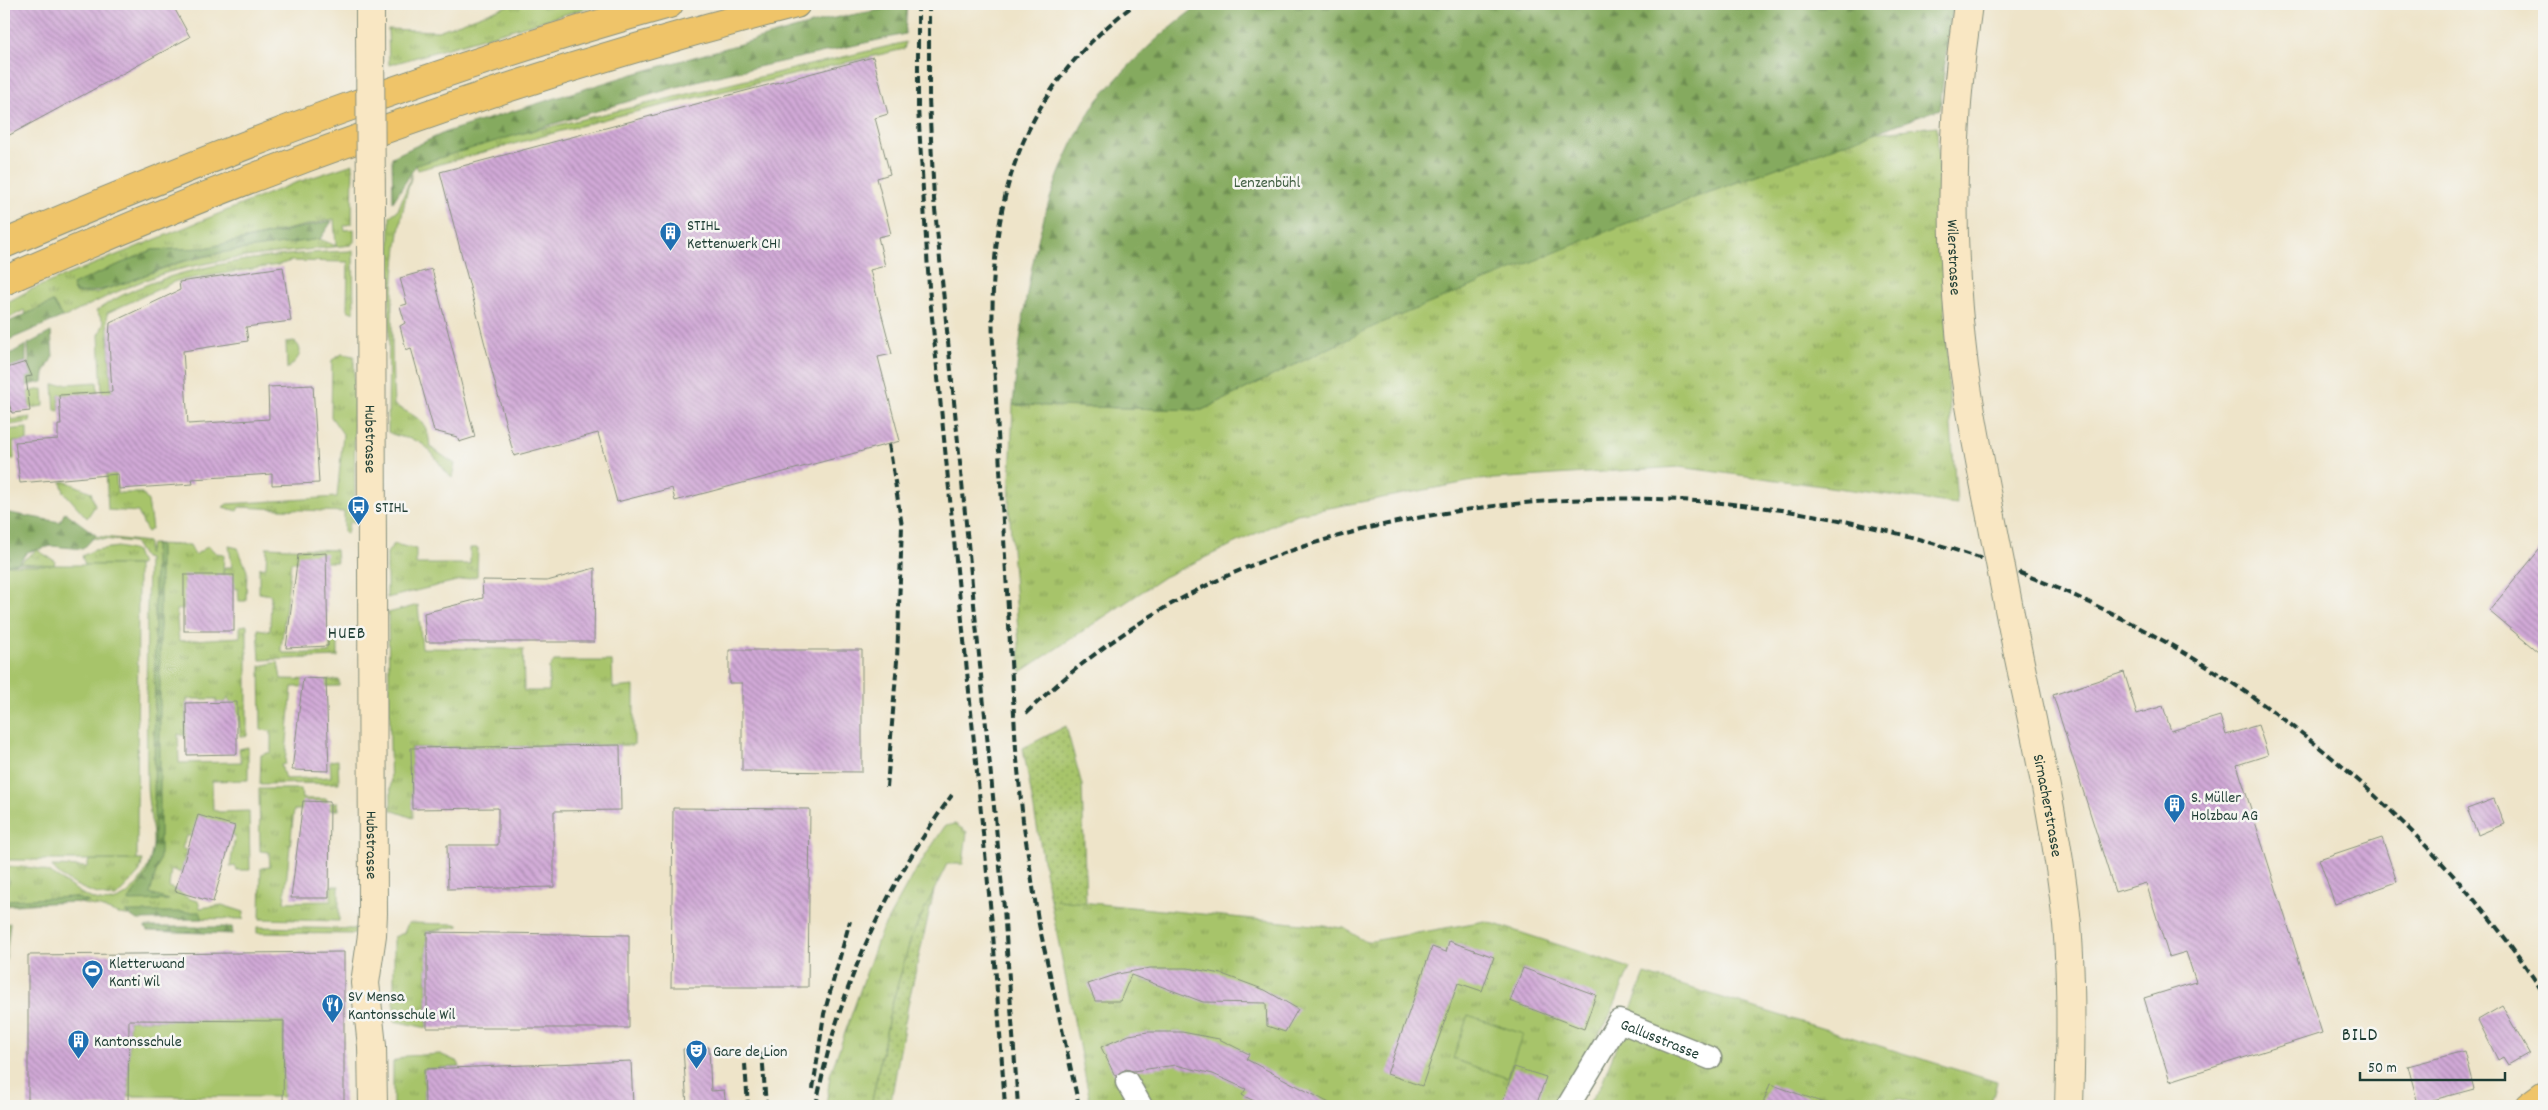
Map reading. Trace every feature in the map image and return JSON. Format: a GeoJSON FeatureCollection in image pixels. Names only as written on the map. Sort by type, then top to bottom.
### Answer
{"type":"FeatureCollection","features":[{"type":"Feature","properties":{"kind":"main road"},"geometry":{"type":"LineString","coordinates":[[4,244],[180,170],[348,106],[530,45],[669,4]]}},
{"type":"Feature","properties":{"kind":"main road"},"geometry":{"type":"LineString","coordinates":[[4,281],[158,215],[368,134],[601,58],[796,4]]}},
{"type":"Feature","properties":{"kind":"main road","name":"Wilerstrasse"},"geometry":{"type":"LineString","coordinates":[[1968,4],[1955,123],[1954,252],[1964,369],[1990,512]]}},
{"type":"Feature","properties":{"kind":"main road","name":"Hubstrasse"},"geometry":{"type":"LineString","coordinates":[[370,17],[372,935],[381,983],[380,1015],[372,1046],[373,1106]]}},
{"type":"Feature","properties":{"kind":"main road","name":"Sirnacherstrasse"},"geometry":{"type":"LineString","coordinates":[[1990,512],[2058,858],[2070,977],[2069,1106]]}},
{"type":"Feature","properties":{"kind":"main road"},"geometry":{"type":"LineString","coordinates":[[2529,1106],[2544,1096]]}},
{"type":"Feature","properties":{"kind":"street","name":"Gallusstrasse"},"geometry":{"type":"LineString","coordinates":[[1568,1106],[1619,1021],[1710,1058]]}},
{"type":"Feature","properties":{"kind":"street"},"geometry":{"type":"LineString","coordinates":[[1127,1082],[1141,1106]]}},
{"type":"Feature","properties":{"kind":"green space"},"geometry":{"type":"Polygon","coordinates":[[[512,4],[601,4],[389,65],[388,29],[438,31],[512,4]]]}},
{"type":"Feature","properties":{"kind":"green space","name":"Lenzenbühl"},"geometry":{"type":"Polygon","coordinates":[[[1201,4],[1954,4],[1949,28],[1940,109],[1652,213],[1379,324],[1202,410],[1013,405],[1022,328],[1035,252],[1057,178],[1073,142],[1094,105],[1121,74],[1165,32],[1201,4]]]}},
{"type":"Feature","properties":{"kind":"green space"},"geometry":{"type":"Polygon","coordinates":[[[907,5],[905,34],[700,80],[416,165],[393,202],[392,157],[446,132],[623,77],[829,19],[907,5]]]}},
{"type":"Feature","properties":{"kind":"green space"},"geometry":{"type":"Polygon","coordinates":[[[906,42],[904,49],[609,118],[418,170],[416,165],[503,138],[906,42]]]}},
{"type":"Feature","properties":{"kind":"green space"},"geometry":{"type":"Polygon","coordinates":[[[1937,126],[1950,414],[1957,504],[1679,467],[1478,480],[1297,514],[1164,577],[1021,672],[1009,507],[1013,405],[1202,410],[1471,279],[1872,133],[1937,126]]]}},
{"type":"Feature","properties":{"kind":"green space"},"geometry":{"type":"Polygon","coordinates":[[[353,164],[352,223],[344,226],[345,230],[354,229],[354,242],[351,245],[260,255],[191,267],[143,281],[67,316],[62,317],[53,302],[26,314],[24,310],[4,321],[4,304],[30,290],[295,183],[353,164]],[[334,219],[205,248],[152,250],[72,285],[75,293],[96,293],[181,262],[226,252],[320,239],[336,246],[334,219]]]}},
{"type":"Feature","properties":{"kind":"green space"},"geometry":{"type":"Polygon","coordinates":[[[412,174],[399,230],[393,288],[392,347],[394,405],[420,420],[427,430],[430,447],[455,464],[452,478],[424,445],[415,440],[388,432],[390,216],[398,210],[412,174]]]}},
{"type":"Feature","properties":{"kind":"green space"},"geometry":{"type":"Polygon","coordinates":[[[332,221],[320,239],[232,251],[197,258],[167,266],[128,282],[102,290],[75,293],[72,285],[152,250],[205,248],[332,221]]]}},
{"type":"Feature","properties":{"kind":"green space"},"geometry":{"type":"Polygon","coordinates":[[[353,251],[354,313],[347,310],[348,262],[291,261],[278,265],[176,281],[107,313],[117,493],[142,493],[148,501],[152,529],[147,532],[138,512],[108,510],[99,335],[104,322],[96,311],[122,295],[152,282],[185,272],[255,259],[322,252],[353,251]]]}},
{"type":"Feature","properties":{"kind":"green space"},"geometry":{"type":"Polygon","coordinates":[[[53,302],[62,317],[4,342],[4,324],[53,302]]]}},
{"type":"Feature","properties":{"kind":"green space"},"geometry":{"type":"Polygon","coordinates":[[[51,332],[53,356],[44,374],[43,382],[19,387],[19,381],[30,376],[28,344],[51,332]]]}},
{"type":"Feature","properties":{"kind":"green space"},"geometry":{"type":"Polygon","coordinates":[[[294,341],[300,349],[300,353],[297,360],[287,369],[286,342],[294,341]]]}},
{"type":"Feature","properties":{"kind":"green space"},"geometry":{"type":"Polygon","coordinates":[[[26,345],[26,362],[4,370],[4,357],[26,345]]]}},
{"type":"Feature","properties":{"kind":"green space"},"geometry":{"type":"Polygon","coordinates":[[[342,354],[354,356],[355,522],[349,523],[347,534],[344,532],[344,512],[239,507],[237,511],[223,507],[227,504],[337,497],[343,434],[331,417],[332,360],[342,354]]]}},
{"type":"Feature","properties":{"kind":"green space"},"geometry":{"type":"Polygon","coordinates":[[[97,382],[98,395],[59,395],[59,411],[55,410],[53,385],[97,382]]]}},
{"type":"Feature","properties":{"kind":"green space"},"geometry":{"type":"Polygon","coordinates":[[[43,389],[44,406],[29,408],[29,399],[4,402],[4,396],[43,389]]]}},
{"type":"Feature","properties":{"kind":"green space"},"geometry":{"type":"Polygon","coordinates":[[[4,405],[7,405],[11,420],[31,417],[30,422],[4,426],[4,405]]]}},
{"type":"Feature","properties":{"kind":"green space"},"geometry":{"type":"Polygon","coordinates":[[[27,428],[27,441],[13,442],[14,459],[4,459],[4,430],[27,428]]]}},
{"type":"Feature","properties":{"kind":"green space"},"geometry":{"type":"Polygon","coordinates":[[[65,481],[91,492],[95,506],[87,518],[64,492],[61,482],[65,481]]]}},
{"type":"Feature","properties":{"kind":"green space"},"geometry":{"type":"Polygon","coordinates":[[[4,512],[60,522],[65,512],[96,535],[83,549],[52,546],[27,552],[19,563],[4,565],[4,512]]]}},
{"type":"Feature","properties":{"kind":"green space"},"geometry":{"type":"Polygon","coordinates":[[[95,536],[148,542],[148,555],[151,544],[190,545],[195,555],[208,546],[216,553],[224,554],[223,574],[225,567],[232,567],[229,546],[238,548],[247,571],[246,601],[239,601],[238,589],[230,588],[184,609],[176,610],[179,641],[240,637],[240,626],[247,625],[247,736],[240,736],[239,713],[232,710],[228,697],[223,708],[218,708],[216,699],[187,699],[185,736],[178,734],[179,763],[241,762],[239,749],[248,747],[248,780],[212,781],[213,810],[220,812],[249,811],[250,870],[237,870],[235,866],[230,867],[235,836],[186,836],[182,849],[187,850],[181,873],[171,869],[169,887],[198,901],[200,908],[222,905],[244,912],[243,919],[153,918],[118,914],[100,907],[68,901],[4,906],[4,888],[7,887],[9,880],[4,873],[4,866],[40,869],[94,900],[112,901],[127,894],[134,888],[145,872],[152,855],[152,823],[147,783],[148,559],[144,558],[134,542],[92,538],[95,536]]]}},
{"type":"Feature","properties":{"kind":"green space"},"geometry":{"type":"Polygon","coordinates":[[[155,544],[160,544],[160,857],[150,894],[169,900],[128,901],[147,874],[154,842],[155,544]]]}},
{"type":"Feature","properties":{"kind":"green space"},"geometry":{"type":"Polygon","coordinates":[[[394,544],[416,549],[416,564],[470,564],[470,548],[478,548],[477,576],[387,598],[387,553],[394,544]]]}},
{"type":"Feature","properties":{"kind":"green space"},"geometry":{"type":"Polygon","coordinates":[[[118,547],[136,551],[141,565],[85,565],[82,556],[94,550],[118,547]]]}},
{"type":"Feature","properties":{"kind":"green space"},"geometry":{"type":"Polygon","coordinates":[[[267,547],[336,550],[337,562],[291,562],[281,649],[283,653],[330,653],[330,636],[338,637],[338,657],[260,660],[258,629],[270,631],[271,595],[259,593],[259,568],[266,567],[267,547]]]}},
{"type":"Feature","properties":{"kind":"green space"},"geometry":{"type":"Polygon","coordinates":[[[37,550],[55,561],[54,565],[19,563],[37,550]]]}},
{"type":"Feature","properties":{"kind":"green space"},"geometry":{"type":"Polygon","coordinates":[[[4,565],[138,565],[137,860],[4,860],[4,565]]]}},
{"type":"Feature","properties":{"kind":"green space"},"geometry":{"type":"Polygon","coordinates":[[[418,605],[422,648],[523,649],[524,691],[549,691],[549,668],[554,661],[612,661],[613,688],[634,686],[634,745],[411,748],[413,818],[391,810],[388,613],[418,605]]]}},
{"type":"Feature","properties":{"kind":"green space"},"geometry":{"type":"Polygon","coordinates":[[[278,662],[281,679],[339,680],[339,686],[292,687],[285,764],[281,765],[285,779],[331,777],[330,761],[338,760],[339,783],[260,784],[261,755],[271,752],[271,731],[261,730],[260,666],[278,662]]]}},
{"type":"Feature","properties":{"kind":"green space"},"geometry":{"type":"Polygon","coordinates":[[[1066,726],[1082,785],[1086,903],[1050,899],[1023,748],[1066,726]]]}},
{"type":"Feature","properties":{"kind":"green space"},"geometry":{"type":"Polygon","coordinates":[[[259,789],[301,789],[302,799],[327,799],[327,803],[338,802],[339,810],[294,810],[284,902],[331,901],[331,886],[339,886],[339,921],[260,919],[261,868],[270,867],[269,852],[260,851],[259,789]]]}},
{"type":"Feature","properties":{"kind":"green space"},"geometry":{"type":"Polygon","coordinates":[[[955,824],[967,832],[963,864],[947,864],[912,935],[891,1008],[871,1106],[826,1106],[830,1075],[880,934],[912,876],[945,826],[955,824]]]}},
{"type":"Feature","properties":{"kind":"green space"},"geometry":{"type":"Polygon","coordinates":[[[89,860],[143,860],[139,873],[116,897],[100,895],[71,883],[56,872],[52,866],[87,867],[89,860]]]}},
{"type":"Feature","properties":{"kind":"green space"},"geometry":{"type":"Polygon","coordinates":[[[934,891],[909,1000],[890,1106],[871,1106],[891,1008],[912,935],[934,891]]]}},
{"type":"Feature","properties":{"kind":"green space"},"geometry":{"type":"Polygon","coordinates":[[[74,897],[89,902],[4,904],[4,900],[74,897]]]}},
{"type":"Feature","properties":{"kind":"green space"},"geometry":{"type":"Polygon","coordinates":[[[1050,899],[1344,928],[1366,942],[1485,921],[1630,968],[1608,1020],[1556,1106],[1091,1106],[1050,899]]]}},
{"type":"Feature","properties":{"kind":"green space"},"geometry":{"type":"Polygon","coordinates":[[[125,912],[200,912],[203,919],[137,920],[125,912]]]}},
{"type":"Feature","properties":{"kind":"green space"},"geometry":{"type":"Polygon","coordinates":[[[10,923],[4,978],[4,924],[10,923]]]}},
{"type":"Feature","properties":{"kind":"green space"},"geometry":{"type":"Polygon","coordinates":[[[408,923],[456,924],[459,926],[427,932],[427,1028],[394,1021],[394,937],[404,933],[408,923]]]}},
{"type":"Feature","properties":{"kind":"green space"},"geometry":{"type":"Polygon","coordinates":[[[145,927],[232,927],[233,934],[147,931],[145,927]]]}},
{"type":"Feature","properties":{"kind":"green space"},"geometry":{"type":"Polygon","coordinates":[[[257,927],[355,929],[355,934],[257,933],[257,927]]]}},
{"type":"Feature","properties":{"kind":"green space"},"geometry":{"type":"Polygon","coordinates":[[[1645,974],[1997,1082],[1990,1106],[1923,1106],[1898,1098],[1881,1106],[1587,1106],[1601,1085],[1645,974]]]}},
{"type":"Feature","properties":{"kind":"green space"},"geometry":{"type":"Polygon","coordinates":[[[1468,1015],[1523,1034],[1507,1078],[1453,1059],[1468,1015]]]}},
{"type":"Feature","properties":{"kind":"green space"},"geometry":{"type":"Polygon","coordinates":[[[129,1020],[284,1021],[283,1097],[128,1096],[129,1020]]]}},
{"type":"Feature","properties":{"kind":"green space"},"geometry":{"type":"Polygon","coordinates":[[[440,1054],[458,1062],[460,1067],[424,1069],[425,1104],[393,1106],[393,1062],[406,1056],[440,1054]]]}},
{"type":"Feature","properties":{"kind":"building"},"geometry":{"type":"Polygon","coordinates":[[[4,4],[172,4],[190,37],[4,138],[4,4]]]}},
{"type":"Feature","properties":{"kind":"building","name":"STIHL Kettenwerk CH1"},"geometry":{"type":"Polygon","coordinates":[[[873,57],[888,114],[875,118],[890,174],[877,178],[891,234],[878,237],[885,266],[870,270],[892,354],[878,357],[900,441],[675,501],[672,488],[617,502],[598,433],[514,456],[440,172],[873,57]]]}},
{"type":"Feature","properties":{"kind":"building"},"geometry":{"type":"Polygon","coordinates":[[[283,267],[291,321],[246,327],[248,341],[183,351],[188,424],[269,419],[268,387],[313,385],[319,483],[272,485],[272,474],[192,479],[193,484],[119,489],[118,474],[20,483],[15,442],[58,439],[58,425],[61,425],[59,395],[112,392],[109,342],[110,323],[180,290],[179,282],[283,267]]]}},
{"type":"Feature","properties":{"kind":"building"},"geometry":{"type":"Polygon","coordinates":[[[432,269],[475,437],[459,442],[457,437],[434,431],[411,348],[406,350],[400,326],[405,323],[400,306],[407,304],[400,278],[432,269]]]}},
{"type":"Feature","properties":{"kind":"building"},"geometry":{"type":"Polygon","coordinates":[[[26,362],[32,376],[26,377],[30,411],[12,413],[4,386],[4,369],[26,362]]]}},
{"type":"Feature","properties":{"kind":"building"},"geometry":{"type":"Polygon","coordinates":[[[2544,544],[2544,657],[2489,611],[2544,544]]]}},
{"type":"Feature","properties":{"kind":"building"},"geometry":{"type":"Polygon","coordinates":[[[326,553],[328,646],[286,648],[298,555],[326,553]]]}},
{"type":"Feature","properties":{"kind":"building"},"geometry":{"type":"Polygon","coordinates":[[[595,568],[594,642],[426,642],[424,613],[483,598],[482,580],[547,581],[595,568]]]}},
{"type":"Feature","properties":{"kind":"building"},"geometry":{"type":"Polygon","coordinates":[[[184,575],[234,575],[234,631],[184,631],[184,575]]]}},
{"type":"Feature","properties":{"kind":"building"},"geometry":{"type":"Polygon","coordinates":[[[729,650],[862,650],[862,772],[742,771],[742,683],[729,683],[729,650]]]}},
{"type":"Feature","properties":{"kind":"building","name":"S. Müller Holzbau AG"},"geometry":{"type":"Polygon","coordinates":[[[2124,672],[2137,714],[2163,706],[2171,731],[2220,716],[2226,735],[2258,725],[2268,755],[2237,765],[2322,1033],[2170,1081],[2144,998],[2196,982],[2186,952],[2169,957],[2146,883],[2115,892],[2053,695],[2124,672]]]}},
{"type":"Feature","properties":{"kind":"building"},"geometry":{"type":"Polygon","coordinates":[[[303,678],[326,679],[329,771],[292,770],[303,678]]]}},
{"type":"Feature","properties":{"kind":"building"},"geometry":{"type":"Polygon","coordinates":[[[237,702],[237,754],[187,755],[186,703],[237,702]]]}},
{"type":"Feature","properties":{"kind":"building"},"geometry":{"type":"Polygon","coordinates":[[[620,745],[621,810],[554,811],[554,887],[448,889],[447,845],[498,845],[498,808],[412,809],[411,748],[620,745]]]}},
{"type":"Feature","properties":{"kind":"building"},"geometry":{"type":"Polygon","coordinates":[[[2494,799],[2504,824],[2478,835],[2467,809],[2494,799]]]}},
{"type":"Feature","properties":{"kind":"building"},"geometry":{"type":"Polygon","coordinates":[[[303,801],[330,802],[329,898],[291,898],[303,801]]]}},
{"type":"Feature","properties":{"kind":"building"},"geometry":{"type":"Polygon","coordinates":[[[673,808],[810,809],[808,987],[671,987],[673,808]]]}},
{"type":"Feature","properties":{"kind":"building"},"geometry":{"type":"Polygon","coordinates":[[[198,815],[235,826],[213,902],[175,891],[198,815]]]}},
{"type":"Feature","properties":{"kind":"building"},"geometry":{"type":"Polygon","coordinates":[[[2382,838],[2397,882],[2335,904],[2319,859],[2382,838]]]}},
{"type":"Feature","properties":{"kind":"building"},"geometry":{"type":"Polygon","coordinates":[[[427,932],[629,935],[629,1028],[427,1028],[427,932]]]}},
{"type":"Feature","properties":{"kind":"building"},"geometry":{"type":"Polygon","coordinates":[[[1449,941],[1494,957],[1482,991],[1458,983],[1422,1086],[1387,1074],[1432,947],[1446,952],[1449,941]]]}},
{"type":"Feature","properties":{"kind":"building","name":"Kantonsschule"},"geometry":{"type":"Polygon","coordinates":[[[344,952],[344,1106],[283,1106],[284,1021],[129,1020],[128,1106],[28,1106],[28,955],[344,952]]]}},
{"type":"Feature","properties":{"kind":"building"},"geometry":{"type":"Polygon","coordinates":[[[1150,968],[1188,968],[1222,974],[1265,990],[1298,1009],[1285,1032],[1267,1026],[1266,1003],[1203,1002],[1131,975],[1120,1001],[1095,1001],[1088,984],[1118,974],[1150,968]]]}},
{"type":"Feature","properties":{"kind":"building"},"geometry":{"type":"Polygon","coordinates":[[[1523,968],[1596,995],[1584,1029],[1510,1001],[1523,968]]]}},
{"type":"Feature","properties":{"kind":"building"},"geometry":{"type":"Polygon","coordinates":[[[2502,1006],[2529,1053],[2508,1065],[2503,1057],[2498,1060],[2478,1020],[2502,1006]]]}},
{"type":"Feature","properties":{"kind":"building"},"geometry":{"type":"Polygon","coordinates":[[[1148,1032],[1182,1032],[1219,1039],[1249,1054],[1246,1059],[1335,1106],[1264,1106],[1242,1095],[1246,1089],[1213,1074],[1176,1065],[1133,1071],[1126,1069],[1115,1076],[1101,1047],[1129,1035],[1148,1032]]]}},
{"type":"Feature","properties":{"kind":"building","name":"Gare de Lion"},"geometry":{"type":"Polygon","coordinates":[[[709,1047],[711,1091],[724,1090],[726,1106],[687,1106],[683,1049],[709,1047]]]}},
{"type":"Feature","properties":{"kind":"building"},"geometry":{"type":"Polygon","coordinates":[[[2464,1051],[2474,1089],[2418,1104],[2408,1066],[2464,1051]]]}},
{"type":"Feature","properties":{"kind":"building"},"geometry":{"type":"Polygon","coordinates":[[[631,1061],[633,1106],[425,1106],[424,1069],[631,1061]]]}},
{"type":"Feature","properties":{"kind":"building"},"geometry":{"type":"Polygon","coordinates":[[[1514,1067],[1546,1077],[1536,1106],[1501,1106],[1514,1067]]]}},
{"type":"Feature","properties":{"kind":"building"},"geometry":{"type":"Polygon","coordinates":[[[1770,1084],[1827,1104],[1827,1106],[1762,1106],[1770,1084]]]}},
{"type":"Feature","properties":{"kind":"railway"},"geometry":{"type":"LineString","coordinates":[[918,4],[918,108],[929,287],[993,934],[1005,1106]]}},
{"type":"Feature","properties":{"kind":"railway"},"geometry":{"type":"LineString","coordinates":[[929,4],[929,99],[934,199],[1004,908],[1018,1106]]}},
{"type":"Feature","properties":{"kind":"railway"},"geometry":{"type":"LineString","coordinates":[[1079,1106],[1038,920],[1023,821],[1016,749],[993,346],[993,294],[996,245],[1005,199],[1018,155],[1037,114],[1062,75],[1095,38],[1135,4]]}},
{"type":"Feature","properties":{"kind":"railway"},"geometry":{"type":"LineString","coordinates":[[887,787],[897,661],[902,526],[889,444]]}},
{"type":"Feature","properties":{"kind":"railway"},"geometry":{"type":"LineString","coordinates":[[1026,713],[1072,672],[1120,636],[1169,605],[1220,579],[1273,557],[1328,539],[1385,525],[1445,513],[1574,500],[1702,501],[1828,518],[1951,549],[2069,593],[2182,652],[2288,723],[2387,807],[2471,896],[2527,968],[2544,994]]}},
{"type":"Feature","properties":{"kind":"railway"},"geometry":{"type":"LineString","coordinates":[[816,1106],[837,1022],[850,982],[866,943],[905,867],[927,830],[952,795]]}},
{"type":"Feature","properties":{"kind":"railway"},"geometry":{"type":"LineString","coordinates":[[813,1089],[824,1014],[850,921]]}},
{"type":"Feature","properties":{"kind":"railway"},"geometry":{"type":"LineString","coordinates":[[762,1052],[766,1106]]}},
{"type":"Feature","properties":{"kind":"railway"},"geometry":{"type":"LineString","coordinates":[[745,1064],[748,1106]]}},
{"type":"Feature","properties":{"kind":"place","name":"STIHL Kettenwerk CH1"},"geometry":{"type":"Point","coordinates":[671,252]}},
{"type":"Feature","properties":{"kind":"place","name":"STIHL"},"geometry":{"type":"Point","coordinates":[359,525]}},
{"type":"Feature","properties":{"kind":"place","name":"S. Müller Holzbau AG"},"geometry":{"type":"Point","coordinates":[2175,824]}},
{"type":"Feature","properties":{"kind":"place","name":"Kletterwand Kanti Wil"},"geometry":{"type":"Point","coordinates":[93,990]}},
{"type":"Feature","properties":{"kind":"place","name":"SV Mensa Kantonsschule Wil"},"geometry":{"type":"Point","coordinates":[332,1023]}},
{"type":"Feature","properties":{"kind":"place","name":"Kantonsschule"},"geometry":{"type":"Point","coordinates":[78,1059]}},
{"type":"Feature","properties":{"kind":"place","name":"Gare de Lion"},"geometry":{"type":"Point","coordinates":[697,1069]}},
{"type":"Feature","properties":{"kind":"district","name":"HUEB"},"geometry":{"type":"Point","coordinates":[347,632]}},
{"type":"Feature","properties":{"kind":"district","name":"BILD"},"geometry":{"type":"Point","coordinates":[2360,1033]}}]}
